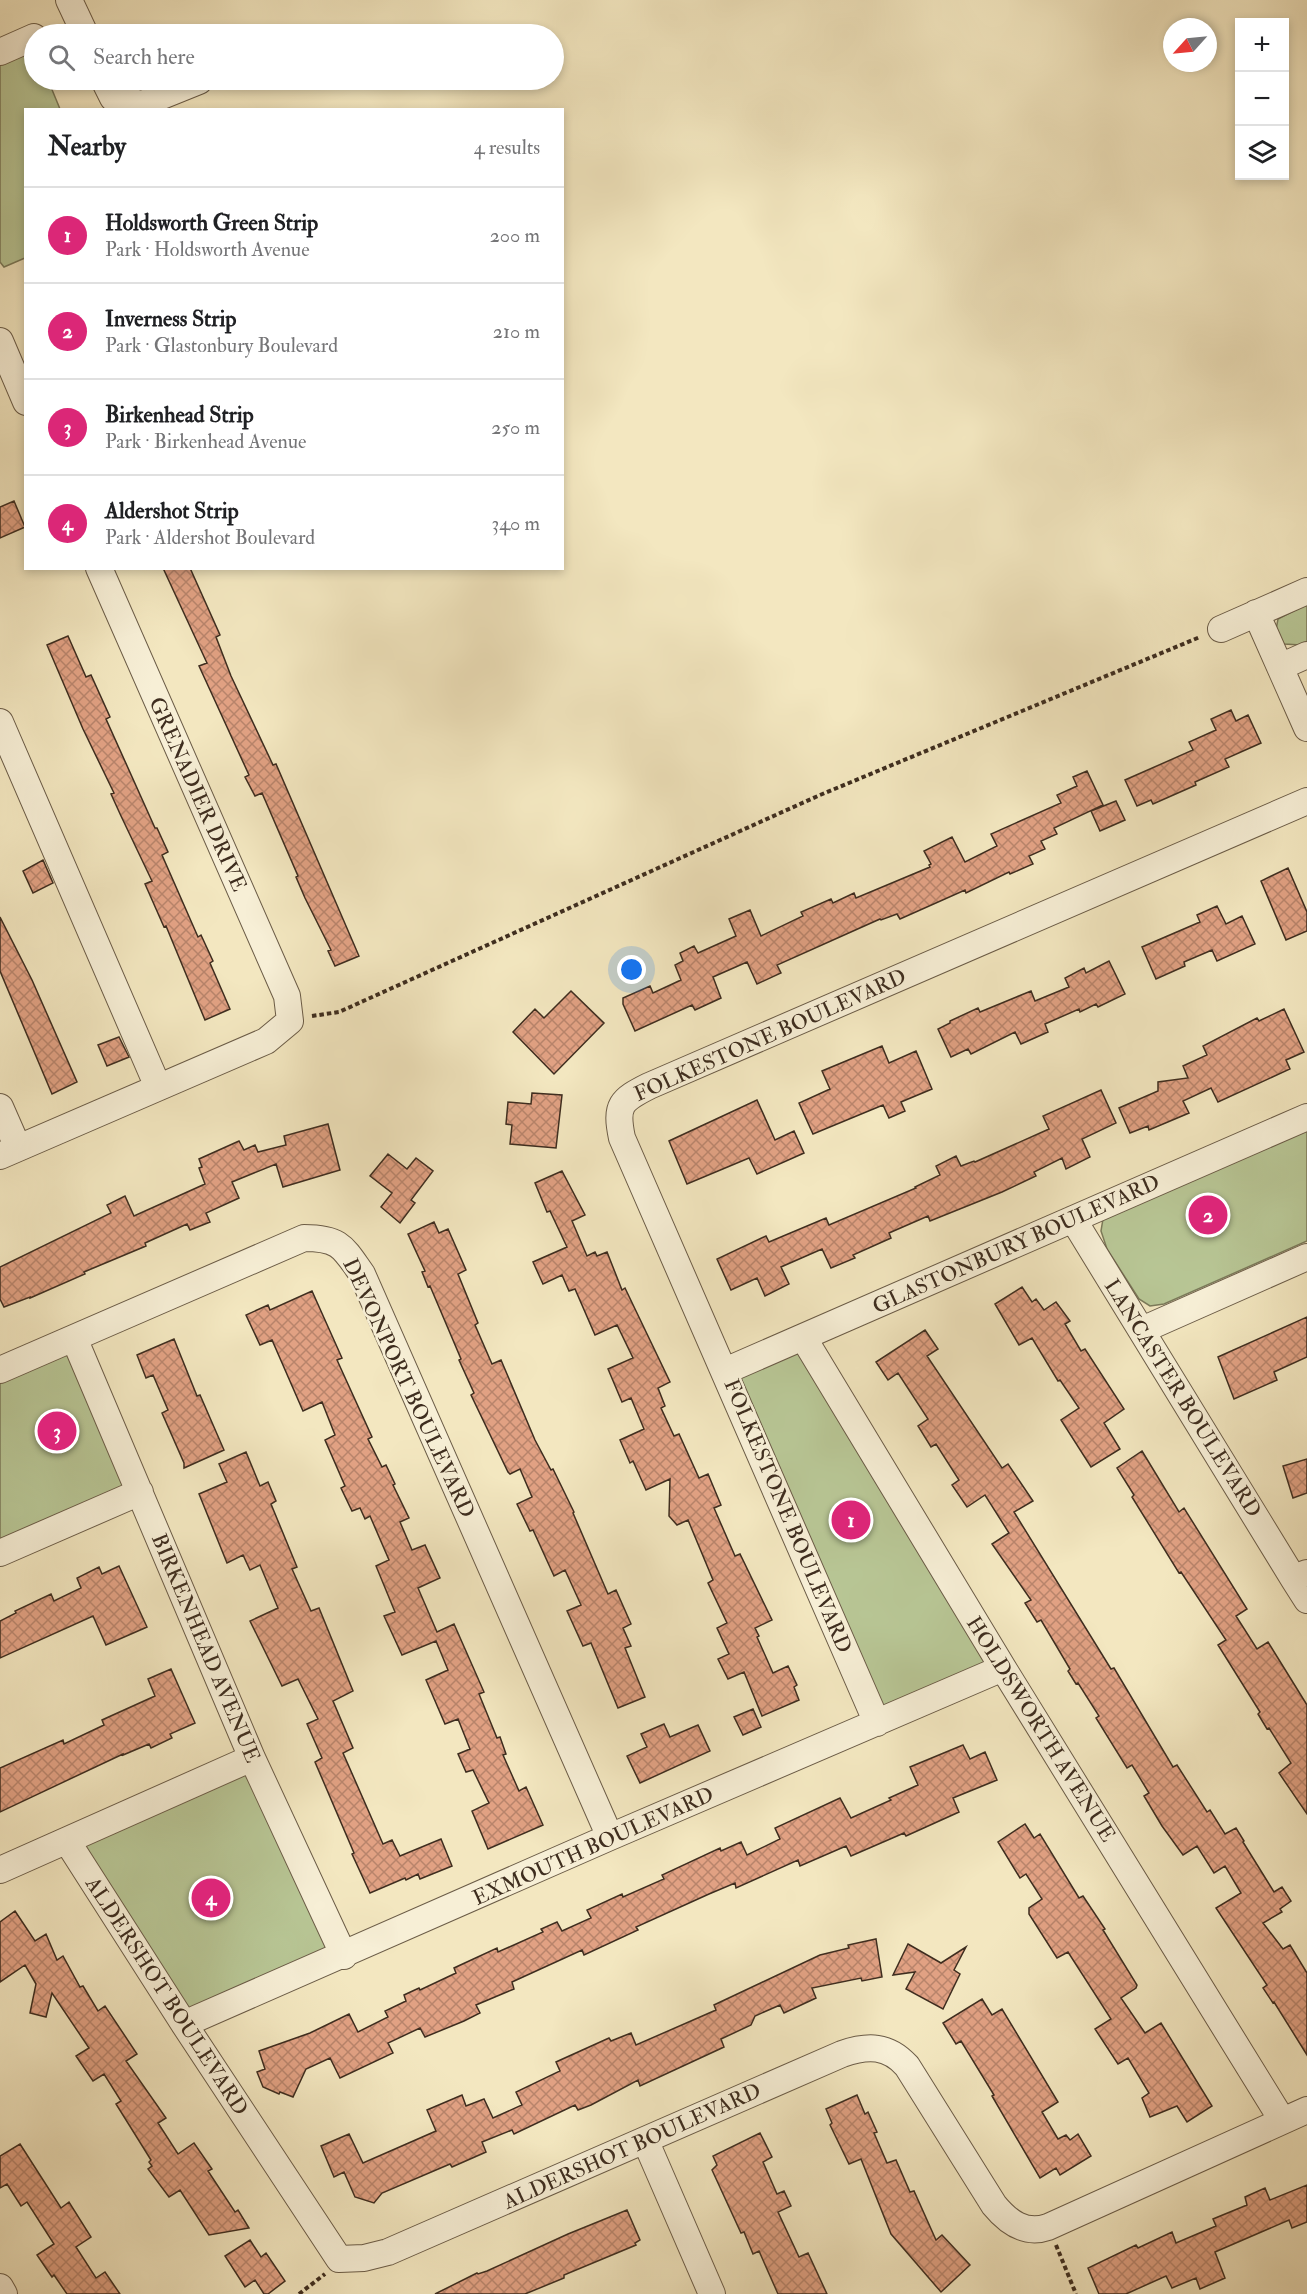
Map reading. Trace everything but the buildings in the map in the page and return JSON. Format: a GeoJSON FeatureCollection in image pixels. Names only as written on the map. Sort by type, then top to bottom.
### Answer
{"type":"FeatureCollection","features":[{"type":"Feature","properties":{"kind":"street"},"geometry":{"type":"LineString","coordinates":[[69,0],[80,24]]}},
{"type":"Feature","properties":{"kind":"street"},"geometry":{"type":"LineString","coordinates":[[0,52],[24,41]]}},
{"type":"Feature","properties":{"kind":"street"},"geometry":{"type":"LineString","coordinates":[[109,90],[113,98],[142,104],[177,90]]}},
{"type":"Feature","properties":{"kind":"street"},"geometry":{"type":"LineString","coordinates":[[0,341],[14,392]]}},
{"type":"Feature","properties":{"kind":"street","name":"GRENADIER DRIVE"},"geometry":{"type":"LineString","coordinates":[[100,570],[287,996],[290,1021]]}},
{"type":"Feature","properties":{"kind":"street"},"geometry":{"type":"LineString","coordinates":[[1221,629],[1307,591]]}},
{"type":"Feature","properties":{"kind":"street"},"geometry":{"type":"LineString","coordinates":[[1256,613],[1307,728]]}},
{"type":"Feature","properties":{"kind":"street"},"geometry":{"type":"LineString","coordinates":[[1280,667],[1307,655]]}},
{"type":"Feature","properties":{"kind":"street"},"geometry":{"type":"LineString","coordinates":[[0,722],[158,1087]]}},
{"type":"Feature","properties":{"kind":"street","name":"FOLKESTONE BOULEVARD"},"geometry":{"type":"LineString","coordinates":[[877,1723],[622,1138],[618,1120],[621,1107],[627,1098],[660,1081],[1307,801]]}},
{"type":"Feature","properties":{"kind":"street"},"geometry":{"type":"LineString","coordinates":[[0,1107],[9,1152],[266,1041],[290,1021]]}},
{"type":"Feature","properties":{"kind":"street","name":"GLASTONBURY BOULEVARD"},"geometry":{"type":"LineString","coordinates":[[725,1371],[1307,1117]]}},
{"type":"Feature","properties":{"kind":"street","name":"LANCASTER BOULEVARD"},"geometry":{"type":"LineString","coordinates":[[1072,1219],[1300,1576],[1307,1600]]}},
{"type":"Feature","properties":{"kind":"street","name":"DEVONPORT BOULEVARD"},"geometry":{"type":"LineString","coordinates":[[0,1370],[304,1238],[325,1238],[344,1248],[362,1274],[610,1837]]}},
{"type":"Feature","properties":{"kind":"street"},"geometry":{"type":"LineString","coordinates":[[1142,1330],[1307,1257]]}},
{"type":"Feature","properties":{"kind":"street","name":"HOLDSWORTH AVENUE"},"geometry":{"type":"LineString","coordinates":[[803,1337],[1003,1668],[1282,2120]]}},
{"type":"Feature","properties":{"kind":"street","name":"BIRKENHEAD AVENUE"},"geometry":{"type":"LineString","coordinates":[[74,1338],[252,1758],[344,1956]]}},
{"type":"Feature","properties":{"kind":"street"},"geometry":{"type":"LineString","coordinates":[[0,1553],[140,1492]]}},
{"type":"Feature","properties":{"kind":"street","name":"EXMOUTH BOULEVARD"},"geometry":{"type":"LineString","coordinates":[[184,2024],[1003,1668]]}},
{"type":"Feature","properties":{"kind":"street"},"geometry":{"type":"LineString","coordinates":[[0,1870],[252,1758]]}},
{"type":"Feature","properties":{"kind":"street","name":"ALDERSHOT BOULEVARD"},"geometry":{"type":"LineString","coordinates":[[67,1841],[339,2259],[364,2258],[388,2252],[646,2142],[855,2049],[878,2048],[893,2053],[908,2066],[1003,2217],[1019,2227],[1028,2229],[1048,2228],[1307,2110]]}},
{"type":"Feature","properties":{"kind":"street"},"geometry":{"type":"LineString","coordinates":[[646,2142],[712,2294]]}},
{"type":"Feature","properties":{"kind":"street"},"geometry":{"type":"LineString","coordinates":[[0,2287],[4,2294]]}},
{"type":"Feature","properties":{"kind":"path"},"geometry":{"type":"LineString","coordinates":[[290,1021],[339,1012],[820,795],[1221,629]]}},
{"type":"Feature","properties":{"kind":"path"},"geometry":{"type":"LineString","coordinates":[[1048,2228],[1076,2294]]}},
{"type":"Feature","properties":{"kind":"path"},"geometry":{"type":"LineString","coordinates":[[299,2294],[339,2259]]}},
{"type":"Feature","properties":{"kind":"green space"},"geometry":{"type":"Polygon","coordinates":[[[24,52],[24,90],[52,90],[60,108],[24,108],[24,258],[4,267],[0,262],[0,60],[24,52]]]}},
{"type":"Feature","properties":{"kind":"green space"},"geometry":{"type":"Polygon","coordinates":[[[1307,604],[1307,642],[1301,645],[1284,644],[1275,635],[1278,619],[1307,604]]]}},
{"type":"Feature","properties":{"kind":"green space"},"geometry":{"type":"Polygon","coordinates":[[[1307,1127],[1307,1241],[1164,1304],[1150,1306],[1139,1299],[1107,1249],[1101,1231],[1103,1219],[1307,1127]]]}},
{"type":"Feature","properties":{"kind":"green space"},"geometry":{"type":"Polygon","coordinates":[[[803,1337],[1003,1668],[877,1723],[725,1371],[803,1337]]]}},
{"type":"Feature","properties":{"kind":"green space"},"geometry":{"type":"Polygon","coordinates":[[[74,1338],[140,1492],[0,1553],[0,1370],[74,1338]]]}},
{"type":"Feature","properties":{"kind":"green space"},"geometry":{"type":"Polygon","coordinates":[[[252,1758],[344,1956],[184,2024],[67,1841],[252,1758]]]}},
{"type":"Feature","properties":{"kind":"place","name":"Inverness Strip"},"geometry":{"type":"Point","coordinates":[1208,1215]}},
{"type":"Feature","properties":{"kind":"place","name":"Birkenhead Strip"},"geometry":{"type":"Point","coordinates":[57,1431]}},
{"type":"Feature","properties":{"kind":"place","name":"Holdsworth Green Strip"},"geometry":{"type":"Point","coordinates":[851,1520]}},
{"type":"Feature","properties":{"kind":"place","name":"Aldershot Strip"},"geometry":{"type":"Point","coordinates":[211,1898]}}]}
